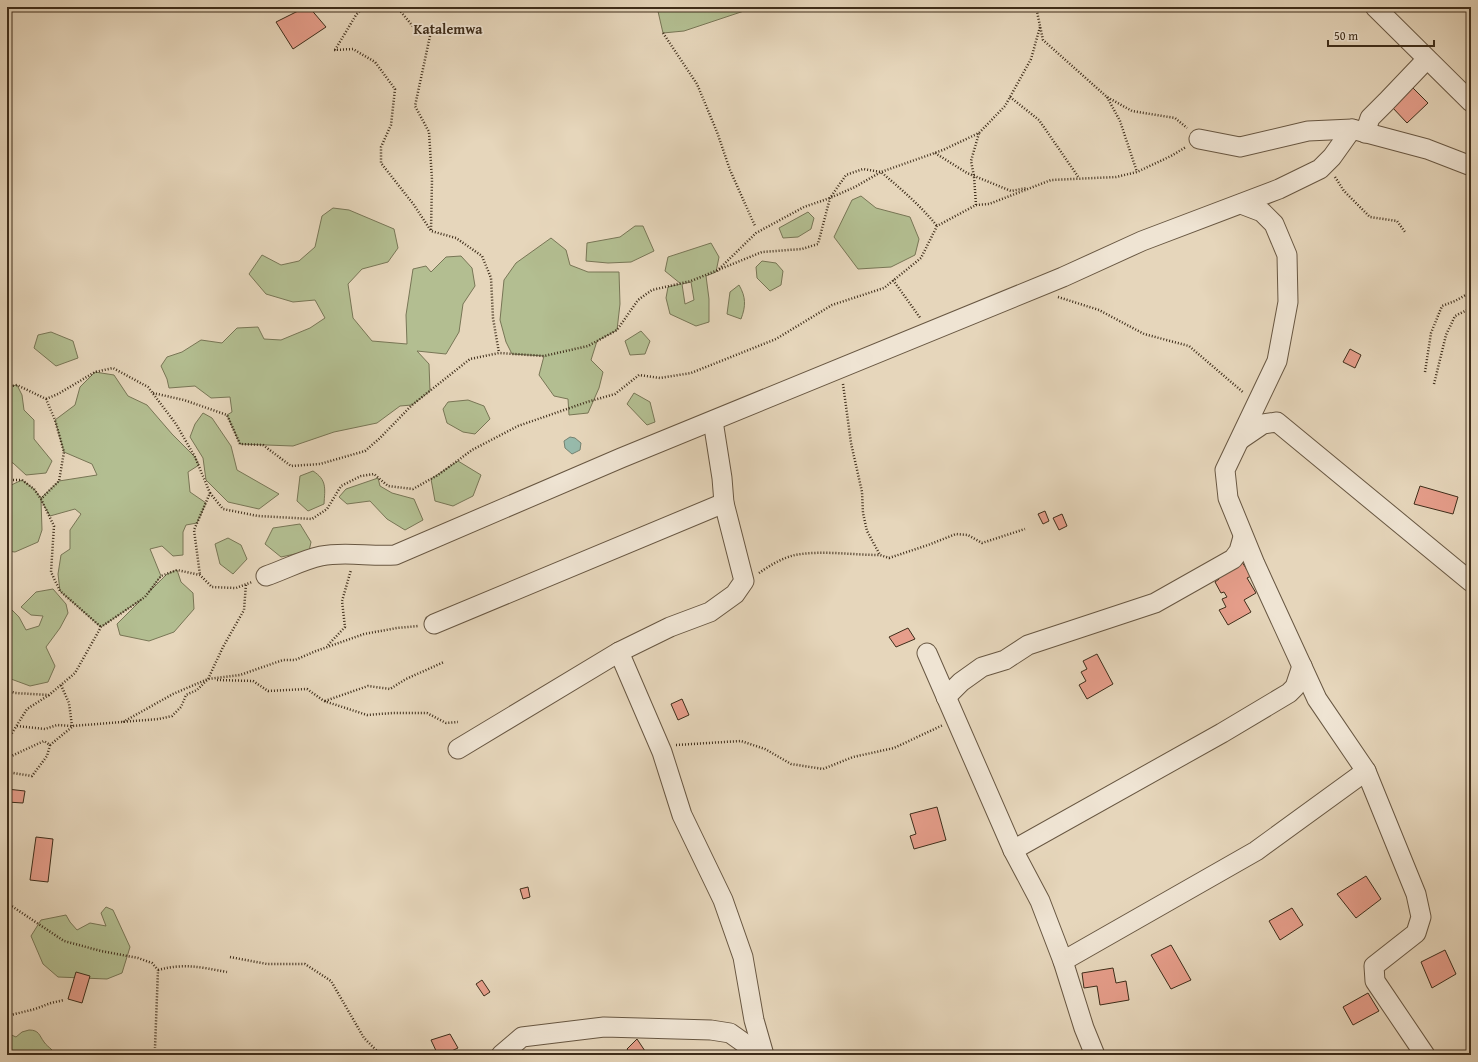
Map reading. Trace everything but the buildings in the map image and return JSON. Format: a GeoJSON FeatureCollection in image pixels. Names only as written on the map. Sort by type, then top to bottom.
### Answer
{"type":"FeatureCollection","features":[{"type":"Feature","properties":{"kind":"street"},"geometry":{"type":"LineString","coordinates":[[1375,7],[1471,102]]}},
{"type":"Feature","properties":{"kind":"street"},"geometry":{"type":"LineString","coordinates":[[266,576],[321,556],[337,554],[382,556],[395,555],[621,458],[930,332],[1142,242],[1273,191],[1320,169],[1359,131],[1427,59]]}},
{"type":"Feature","properties":{"kind":"street"},"geometry":{"type":"LineString","coordinates":[[1199,138],[1240,147],[1308,131],[1359,131],[1427,149],[1471,166]]}},
{"type":"Feature","properties":{"kind":"street"},"geometry":{"type":"LineString","coordinates":[[1268,218],[1266,206],[1267,200],[1273,191]]}},
{"type":"Feature","properties":{"kind":"street"},"geometry":{"type":"LineString","coordinates":[[1241,204],[1262,212],[1274,224],[1287,255],[1288,302],[1277,361],[1225,470],[1228,498],[1255,564],[1317,698],[1366,771],[1416,894],[1421,918],[1416,933],[1374,966],[1375,981],[1425,1055]]}},
{"type":"Feature","properties":{"kind":"street"},"geometry":{"type":"LineString","coordinates":[[458,749],[619,652],[670,627],[710,612],[735,594],[744,581],[724,503],[714,421]]}},
{"type":"Feature","properties":{"kind":"street"},"geometry":{"type":"LineString","coordinates":[[1239,440],[1263,424],[1277,422],[1471,582]]}},
{"type":"Feature","properties":{"kind":"street"},"geometry":{"type":"LineString","coordinates":[[434,624],[724,503]]}},
{"type":"Feature","properties":{"kind":"street"},"geometry":{"type":"LineString","coordinates":[[946,697],[961,682],[982,667],[1005,660],[1028,645],[1156,603],[1233,559],[1239,551],[1243,537]]}},
{"type":"Feature","properties":{"kind":"street"},"geometry":{"type":"LineString","coordinates":[[1233,559],[1244,559],[1255,564]]}},
{"type":"Feature","properties":{"kind":"street"},"geometry":{"type":"LineString","coordinates":[[619,652],[660,747],[682,814],[723,900],[743,957],[751,1007],[764,1055]]}},
{"type":"Feature","properties":{"kind":"street"},"geometry":{"type":"LineString","coordinates":[[927,653],[1013,850],[1040,901],[1063,961],[1084,1028],[1095,1055]]}},
{"type":"Feature","properties":{"kind":"street"},"geometry":{"type":"LineString","coordinates":[[1013,850],[1222,733],[1289,693],[1295,686],[1302,666]]}},
{"type":"Feature","properties":{"kind":"street"},"geometry":{"type":"LineString","coordinates":[[1289,693],[1300,691],[1309,693],[1317,698]]}},
{"type":"Feature","properties":{"kind":"street"},"geometry":{"type":"LineString","coordinates":[[1063,961],[1256,851],[1366,771]]}},
{"type":"Feature","properties":{"kind":"street"},"geometry":{"type":"LineString","coordinates":[[501,1055],[522,1037],[604,1027],[711,1030],[730,1034],[761,1055]]}},
{"type":"Feature","properties":{"kind":"path"},"geometry":{"type":"LineString","coordinates":[[363,7],[356,15],[334,50],[354,49],[375,62],[395,89],[391,124],[381,147],[381,163],[414,205],[431,231],[456,238],[482,256],[491,278],[492,318],[499,353]]}},
{"type":"Feature","properties":{"kind":"path"},"geometry":{"type":"LineString","coordinates":[[397,7],[420,35]]}},
{"type":"Feature","properties":{"kind":"path"},"geometry":{"type":"LineString","coordinates":[[46,399],[58,394],[95,372],[113,368],[148,387],[176,424],[195,457],[210,494],[223,510],[258,516],[312,520],[327,509],[341,486],[361,476],[374,474],[388,486],[413,490],[438,475],[472,450],[518,426],[615,394],[639,375],[660,378],[691,373],[776,339],[832,305],[884,288],[921,258],[937,226],[976,205],[989,204],[1051,180],[1116,177],[1137,172],[1171,156],[1199,138],[1175,118],[1132,111],[1106,97],[1043,40],[1036,7]]}},
{"type":"Feature","properties":{"kind":"path"},"geometry":{"type":"LineString","coordinates":[[716,272],[756,233],[804,207],[855,187],[881,172],[935,152],[979,133],[1005,106],[1031,59],[1040,27]]}},
{"type":"Feature","properties":{"kind":"path"},"geometry":{"type":"LineString","coordinates":[[663,33],[697,84],[717,132],[730,170],[755,226]]}},
{"type":"Feature","properties":{"kind":"path"},"geometry":{"type":"LineString","coordinates":[[430,36],[415,106],[429,132],[432,180],[431,231]]}},
{"type":"Feature","properties":{"kind":"path"},"geometry":{"type":"LineString","coordinates":[[1010,96],[1039,120],[1079,178]]}},
{"type":"Feature","properties":{"kind":"path"},"geometry":{"type":"LineString","coordinates":[[1106,97],[1120,121],[1137,172]]}},
{"type":"Feature","properties":{"kind":"path"},"geometry":{"type":"LineString","coordinates":[[976,205],[974,176],[971,161],[979,133]]}},
{"type":"Feature","properties":{"kind":"path"},"geometry":{"type":"LineString","coordinates":[[935,152],[967,173],[1011,191],[1032,187]]}},
{"type":"Feature","properties":{"kind":"path"},"geometry":{"type":"LineString","coordinates":[[1327,162],[1344,191],[1370,217],[1397,221],[1405,232]]}},
{"type":"Feature","properties":{"kind":"path"},"geometry":{"type":"LineString","coordinates":[[153,393],[184,400],[227,415],[240,444],[263,445],[291,466],[320,464],[366,451],[412,405],[470,359],[499,353],[544,356],[588,346],[617,330],[638,300],[652,290],[691,282],[762,252],[802,249],[818,244],[830,198],[846,174],[863,169],[881,172],[927,214],[937,226]]}},
{"type":"Feature","properties":{"kind":"path"},"geometry":{"type":"LineString","coordinates":[[893,280],[930,332]]}},
{"type":"Feature","properties":{"kind":"path"},"geometry":{"type":"LineString","coordinates":[[1031,290],[1099,310],[1144,334],[1189,346],[1257,403]]}},
{"type":"Feature","properties":{"kind":"path"},"geometry":{"type":"LineString","coordinates":[[1425,372],[1431,333],[1442,306],[1471,292]]}},
{"type":"Feature","properties":{"kind":"path"},"geometry":{"type":"LineString","coordinates":[[1434,384],[1446,335],[1455,316],[1471,308]]}},
{"type":"Feature","properties":{"kind":"path"},"geometry":{"type":"LineString","coordinates":[[843,367],[843,389],[851,443],[862,492],[863,512],[867,531],[880,555]]}},
{"type":"Feature","properties":{"kind":"path"},"geometry":{"type":"LineString","coordinates":[[7,387],[17,385],[46,399],[55,420],[64,452],[59,481],[41,499]]}},
{"type":"Feature","properties":{"kind":"path"},"geometry":{"type":"LineString","coordinates":[[7,480],[22,480],[34,489],[41,499],[54,526],[50,572],[60,591],[101,627]]}},
{"type":"Feature","properties":{"kind":"path"},"geometry":{"type":"LineString","coordinates":[[200,575],[194,530],[210,494]]}},
{"type":"Feature","properties":{"kind":"path"},"geometry":{"type":"LineString","coordinates":[[744,581],[771,565],[795,555],[823,553],[880,555],[889,558],[956,534],[968,535],[982,542],[1025,529]]}},
{"type":"Feature","properties":{"kind":"path"},"geometry":{"type":"LineString","coordinates":[[7,741],[27,709],[49,695],[75,673],[101,627],[145,597],[161,576],[177,570],[200,575],[212,587],[236,588],[266,576]]}},
{"type":"Feature","properties":{"kind":"path"},"geometry":{"type":"LineString","coordinates":[[326,647],[346,627],[342,601],[351,570]]}},
{"type":"Feature","properties":{"kind":"path"},"geometry":{"type":"LineString","coordinates":[[17,726],[45,729],[57,725],[72,726],[124,722],[159,719],[172,716],[181,707],[186,695],[198,690],[208,679],[223,647],[244,610],[246,584]]}},
{"type":"Feature","properties":{"kind":"path"},"geometry":{"type":"LineString","coordinates":[[124,722],[173,694],[208,679],[240,675],[283,660],[296,660],[326,647],[364,634],[397,628],[434,624]]}},
{"type":"Feature","properties":{"kind":"path"},"geometry":{"type":"LineString","coordinates":[[324,702],[368,686],[390,689],[406,679],[444,662]]}},
{"type":"Feature","properties":{"kind":"path"},"geometry":{"type":"LineString","coordinates":[[208,679],[253,681],[268,691],[307,689],[324,702],[367,716],[393,713],[427,713],[446,723],[458,722]]}},
{"type":"Feature","properties":{"kind":"path"},"geometry":{"type":"LineString","coordinates":[[61,685],[69,703],[72,726]]}},
{"type":"Feature","properties":{"kind":"path"},"geometry":{"type":"LineString","coordinates":[[7,690],[16,693],[49,695]]}},
{"type":"Feature","properties":{"kind":"path"},"geometry":{"type":"LineString","coordinates":[[660,747],[741,741],[765,749],[791,764],[823,769],[853,757],[894,748],[955,718]]}},
{"type":"Feature","properties":{"kind":"path"},"geometry":{"type":"LineString","coordinates":[[7,772],[32,776],[47,756],[50,745],[72,726]]}},
{"type":"Feature","properties":{"kind":"path"},"geometry":{"type":"LineString","coordinates":[[7,758],[44,741],[50,745]]}},
{"type":"Feature","properties":{"kind":"path"},"geometry":{"type":"LineString","coordinates":[[7,903],[64,941],[102,951],[138,958],[152,963],[158,970],[156,1048]]}},
{"type":"Feature","properties":{"kind":"path"},"geometry":{"type":"LineString","coordinates":[[230,957],[267,964],[305,964],[331,981],[364,1038],[381,1055]]}},
{"type":"Feature","properties":{"kind":"path"},"geometry":{"type":"LineString","coordinates":[[158,970],[181,965],[227,972]]}},
{"type":"Feature","properties":{"kind":"path"},"geometry":{"type":"LineString","coordinates":[[7,1016],[64,1000]]}},
{"type":"Feature","properties":{"kind":"shaded area"},"geometry":{"type":"Polygon","coordinates":[[[657,7],[756,7],[684,31],[663,33],[657,7]]]}},
{"type":"Feature","properties":{"kind":"shaded area"},"geometry":{"type":"Polygon","coordinates":[[[861,196],[876,208],[910,217],[919,239],[915,255],[891,267],[858,269],[834,237],[852,200],[861,196]]]}},
{"type":"Feature","properties":{"kind":"shaded area"},"geometry":{"type":"Polygon","coordinates":[[[333,208],[349,210],[394,229],[398,248],[388,262],[362,269],[348,284],[353,318],[372,341],[407,344],[406,315],[413,269],[426,266],[431,272],[446,257],[461,256],[472,268],[475,286],[463,304],[459,332],[446,354],[417,351],[429,364],[430,391],[412,405],[400,406],[377,423],[334,432],[293,446],[240,444],[227,415],[232,412],[230,397],[211,398],[195,386],[169,388],[161,366],[167,357],[182,352],[201,340],[222,343],[237,328],[258,327],[264,339],[281,340],[310,328],[325,318],[315,300],[293,302],[266,294],[249,274],[262,255],[281,265],[299,261],[315,247],[322,216],[333,208]]]}},
{"type":"Feature","properties":{"kind":"shaded area"},"geometry":{"type":"Polygon","coordinates":[[[808,212],[814,218],[811,229],[798,237],[783,238],[779,228],[808,212]]]}},
{"type":"Feature","properties":{"kind":"shaded area"},"geometry":{"type":"Polygon","coordinates":[[[635,226],[643,226],[654,251],[631,262],[608,263],[586,261],[587,243],[620,237],[635,226]]]}},
{"type":"Feature","properties":{"kind":"shaded area"},"geometry":{"type":"Polygon","coordinates":[[[551,238],[566,250],[570,265],[588,272],[619,272],[620,304],[617,330],[597,341],[591,360],[603,372],[599,388],[588,413],[569,415],[568,399],[554,396],[539,375],[544,356],[512,354],[506,342],[500,320],[504,280],[516,263],[551,238]]]}},
{"type":"Feature","properties":{"kind":"shaded area"},"geometry":{"type":"Polygon","coordinates":[[[711,243],[719,257],[716,272],[706,276],[709,299],[709,322],[696,326],[670,314],[666,298],[668,287],[681,284],[665,271],[668,257],[711,243]],[[691,282],[682,284],[685,304],[694,300],[691,282]]]}},
{"type":"Feature","properties":{"kind":"shaded area"},"geometry":{"type":"Polygon","coordinates":[[[762,261],[776,263],[783,271],[781,285],[770,291],[757,278],[756,267],[762,261]]]}},
{"type":"Feature","properties":{"kind":"shaded area"},"geometry":{"type":"Polygon","coordinates":[[[739,285],[743,294],[744,302],[744,310],[741,319],[727,314],[730,292],[739,285]]]}},
{"type":"Feature","properties":{"kind":"shaded area"},"geometry":{"type":"Polygon","coordinates":[[[641,331],[650,341],[645,354],[630,355],[625,341],[641,331]]]}},
{"type":"Feature","properties":{"kind":"shaded area"},"geometry":{"type":"Polygon","coordinates":[[[51,332],[73,341],[78,358],[56,366],[34,348],[38,335],[51,332]]]}},
{"type":"Feature","properties":{"kind":"shaded area"},"geometry":{"type":"Polygon","coordinates":[[[95,372],[114,375],[128,396],[147,405],[172,434],[195,457],[199,465],[188,472],[190,492],[206,503],[197,523],[186,525],[183,532],[183,555],[173,556],[162,546],[150,549],[161,576],[148,593],[167,574],[177,570],[181,582],[193,593],[194,609],[174,632],[149,641],[120,635],[117,624],[142,599],[101,627],[60,591],[58,574],[61,555],[70,549],[70,530],[81,514],[75,509],[50,516],[41,500],[42,530],[38,542],[15,552],[7,551],[7,487],[22,480],[34,489],[41,498],[59,481],[97,475],[92,464],[64,452],[55,420],[75,405],[80,387],[95,372]]]}},
{"type":"Feature","properties":{"kind":"shaded area"},"geometry":{"type":"Polygon","coordinates":[[[17,385],[22,395],[24,410],[34,420],[34,439],[52,461],[46,473],[26,475],[13,463],[7,461],[7,387],[17,385]]]}},
{"type":"Feature","properties":{"kind":"shaded area"},"geometry":{"type":"Polygon","coordinates":[[[634,393],[650,402],[655,422],[647,425],[627,404],[634,393]]]}},
{"type":"Feature","properties":{"kind":"shaded area"},"geometry":{"type":"Polygon","coordinates":[[[468,400],[484,406],[490,419],[475,434],[463,432],[447,423],[443,409],[448,402],[468,400]]]}},
{"type":"Feature","properties":{"kind":"shaded area"},"geometry":{"type":"Polygon","coordinates":[[[203,413],[212,418],[231,446],[237,470],[279,494],[259,509],[228,502],[206,480],[203,458],[190,437],[195,424],[203,413]]]}},
{"type":"Feature","properties":{"kind":"shaded area"},"geometry":{"type":"Polygon","coordinates":[[[570,437],[575,438],[581,443],[580,450],[572,454],[565,448],[564,441],[570,437]]]}},
{"type":"Feature","properties":{"kind":"shaded area"},"geometry":{"type":"Polygon","coordinates":[[[458,461],[481,475],[473,496],[453,506],[435,501],[431,479],[458,461]]]}},
{"type":"Feature","properties":{"kind":"shaded area"},"geometry":{"type":"Polygon","coordinates":[[[313,471],[318,474],[323,481],[325,489],[324,504],[308,511],[297,501],[300,476],[313,471]]]}},
{"type":"Feature","properties":{"kind":"shaded area"},"geometry":{"type":"Polygon","coordinates":[[[378,478],[380,486],[392,493],[414,499],[423,520],[405,530],[387,519],[370,501],[347,504],[339,497],[346,489],[378,478]]]}},
{"type":"Feature","properties":{"kind":"shaded area"},"geometry":{"type":"Polygon","coordinates":[[[300,524],[311,542],[309,551],[281,557],[265,544],[273,528],[300,524]]]}},
{"type":"Feature","properties":{"kind":"shaded area"},"geometry":{"type":"Polygon","coordinates":[[[228,538],[241,545],[247,559],[233,574],[220,564],[215,544],[228,538]]]}},
{"type":"Feature","properties":{"kind":"shaded area"},"geometry":{"type":"Polygon","coordinates":[[[53,589],[66,604],[68,613],[60,628],[46,647],[55,666],[48,682],[30,686],[11,679],[7,672],[7,629],[9,625],[7,618],[12,610],[19,617],[26,630],[39,626],[43,616],[31,615],[21,607],[36,592],[53,589]]]}},
{"type":"Feature","properties":{"kind":"shaded area"},"geometry":{"type":"Polygon","coordinates":[[[106,907],[113,910],[130,947],[122,973],[107,979],[58,977],[43,964],[31,936],[41,920],[66,915],[77,930],[90,923],[106,926],[101,913],[106,907]]]}},
{"type":"Feature","properties":{"kind":"shaded area"},"geometry":{"type":"Polygon","coordinates":[[[29,1030],[38,1033],[52,1050],[52,1055],[7,1055],[7,1033],[16,1037],[22,1032],[29,1030]]]}},
{"type":"Feature","properties":{"kind":"district","name":"Katalemwa"},"geometry":{"type":"Point","coordinates":[448,29]}}]}
